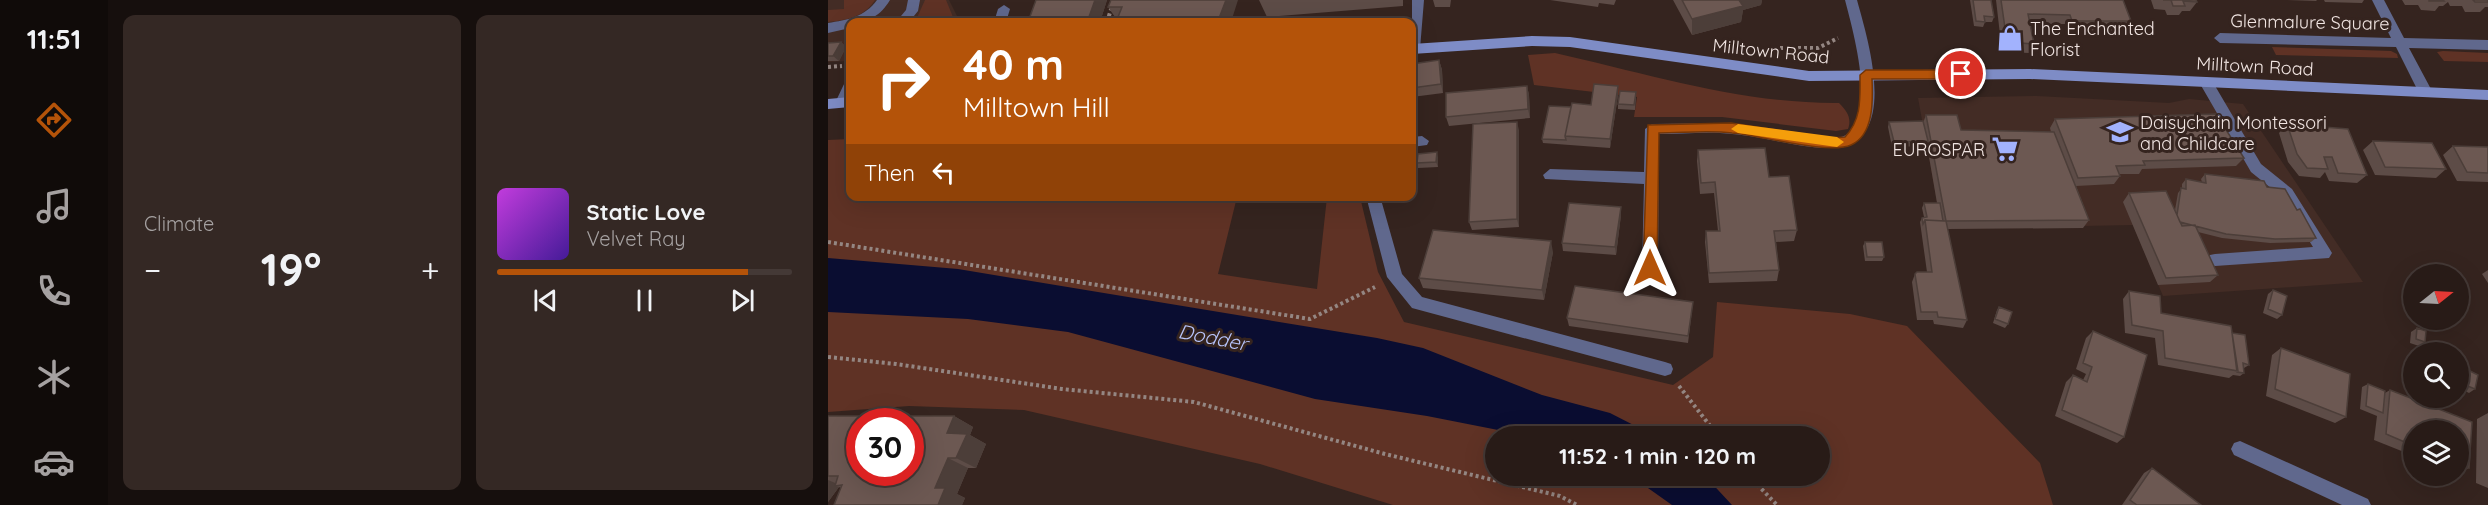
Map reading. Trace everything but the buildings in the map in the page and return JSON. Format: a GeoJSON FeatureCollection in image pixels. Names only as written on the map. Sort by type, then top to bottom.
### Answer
{"type":"FeatureCollection","features":[{"type":"Feature","properties":{"kind":"main road","name":"Milltown Road"},"geometry":{"type":"LineString","coordinates":[[1416,49],[1532,41],[1570,42],[1784,74],[2030,74],[2488,95]]}},
{"type":"Feature","properties":{"kind":"street"},"geometry":{"type":"LineString","coordinates":[[864,18],[875,12],[884,0]]}},
{"type":"Feature","properties":{"kind":"street"},"geometry":{"type":"LineString","coordinates":[[906,18],[912,11],[914,0]]}},
{"type":"Feature","properties":{"kind":"street"},"geometry":{"type":"LineString","coordinates":[[1416,20],[1418,0]]}},
{"type":"Feature","properties":{"kind":"street"},"geometry":{"type":"LineString","coordinates":[[1650,268],[1652,129],[1731,128],[1830,143],[1848,141],[1860,128],[1867,104],[1866,75],[1863,41],[1851,0]]}},
{"type":"Feature","properties":{"kind":"street","name":"Glenmalure Square"},"geometry":{"type":"LineString","coordinates":[[2378,0],[2425,91]]}},
{"type":"Feature","properties":{"kind":"street"},"geometry":{"type":"LineString","coordinates":[[1001,18],[1004,9]]}},
{"type":"Feature","properties":{"kind":"street"},"geometry":{"type":"LineString","coordinates":[[828,28],[846,25]]}},
{"type":"Feature","properties":{"kind":"street","name":"Glenmalure Square"},"geometry":{"type":"LineString","coordinates":[[2220,38],[2488,45]]}},
{"type":"Feature","properties":{"kind":"street"},"geometry":{"type":"LineString","coordinates":[[2206,82],[2256,168],[2287,193],[2324,252],[2215,260]]}},
{"type":"Feature","properties":{"kind":"street"},"geometry":{"type":"LineString","coordinates":[[1550,176],[1650,178]]}},
{"type":"Feature","properties":{"kind":"street"},"geometry":{"type":"LineString","coordinates":[[1374,201],[1388,260],[1395,277],[1417,303],[1665,369]]}},
{"type":"Feature","properties":{"kind":"street"},"geometry":{"type":"LineString","coordinates":[[2240,449],[2362,505]]}},
{"type":"Feature","properties":{"kind":"path"},"geometry":{"type":"LineString","coordinates":[[1108,18],[1114,0]]}},
{"type":"Feature","properties":{"kind":"path"},"geometry":{"type":"LineString","coordinates":[[828,242],[1310,319],[1395,277]]}},
{"type":"Feature","properties":{"kind":"path"},"geometry":{"type":"LineString","coordinates":[[828,357],[896,364],[1062,389],[1194,402],[1385,454],[1560,496],[1577,505]]}},
{"type":"Feature","properties":{"kind":"path"},"geometry":{"type":"LineString","coordinates":[[1665,369],[1710,426]]}},
{"type":"Feature","properties":{"kind":"path"},"geometry":{"type":"LineString","coordinates":[[1759,486],[1777,505]]}},
{"type":"Feature","properties":{"kind":"shaded area"},"geometry":{"type":"Polygon","coordinates":[[[828,0],[949,0],[958,18],[846,18],[846,61],[828,62],[828,0]]]}},
{"type":"Feature","properties":{"kind":"shaded area"},"geometry":{"type":"Polygon","coordinates":[[[844,0],[875,0],[871,6],[854,17],[828,22],[828,10],[844,9],[844,0]]]}},
{"type":"Feature","properties":{"kind":"shaded area"},"geometry":{"type":"Polygon","coordinates":[[[925,0],[946,0],[953,18],[917,18],[925,0]]]}},
{"type":"Feature","properties":{"kind":"shaded area"},"geometry":{"type":"Polygon","coordinates":[[[2272,47],[2391,51],[2397,54],[2398,58],[2276,55],[2272,47]]]}},
{"type":"Feature","properties":{"kind":"shaded area"},"geometry":{"type":"Polygon","coordinates":[[[2437,52],[2488,53],[2488,62],[2444,61],[2437,52]]]}},
{"type":"Feature","properties":{"kind":"shaded area"},"geometry":{"type":"Polygon","coordinates":[[[1555,53],[1731,93],[1767,99],[1839,103],[1848,115],[1848,129],[1836,131],[1722,117],[1634,117],[1637,97],[1534,85],[1528,55],[1555,53]]]}},
{"type":"Feature","properties":{"kind":"shaded area"},"geometry":{"type":"Polygon","coordinates":[[[2037,96],[2169,103],[2189,99],[2243,104],[2363,282],[2163,296],[2133,225],[1942,229],[1918,98],[2037,96]]]}},
{"type":"Feature","properties":{"kind":"shaded area"},"geometry":{"type":"Polygon","coordinates":[[[846,139],[846,201],[1236,201],[1218,274],[1317,289],[1327,201],[1361,201],[1378,272],[1404,322],[1673,385],[1713,357],[1717,302],[1850,314],[1907,326],[2040,463],[2053,505],[1393,505],[1260,464],[1024,410],[909,406],[846,408],[846,411],[828,412],[828,140],[846,139]]]}},
{"type":"Feature","properties":{"kind":"water","name":"Dodder"},"geometry":{"type":"Polygon","coordinates":[[[828,258],[958,269],[1377,338],[1423,348],[1542,395],[1610,413],[1635,426],[1485,427],[1315,399],[1068,332],[968,319],[828,312],[828,258]]]}},
{"type":"Feature","properties":{"kind":"water"},"geometry":{"type":"Polygon","coordinates":[[[1645,486],[1714,486],[1732,505],[1672,505],[1645,486]]]}},
{"type":"Feature","properties":{"kind":"slow traffic"},"geometry":{"type":"LineString","coordinates":[[1738,129],[1830,143],[1837,142]]}},
{"type":"Feature","properties":{"kind":"place","name":"The Enchanted Florist"},"geometry":{"type":"Point","coordinates":[2010,38]}},
{"type":"Feature","properties":{"kind":"place","name":"Daisychain Montessori and Childcare"},"geometry":{"type":"Point","coordinates":[2120,132]}},
{"type":"Feature","properties":{"kind":"place","name":"EUROSPAR"},"geometry":{"type":"Point","coordinates":[2005,149]}},
{"type":"Feature","properties":{"kind":"route"},"geometry":{"type":"LineString","coordinates":[[1650,268],[1652,129],[1731,128],[1830,143],[1848,141],[1860,128],[1867,104],[1866,75],[1961,74]]}}]}
